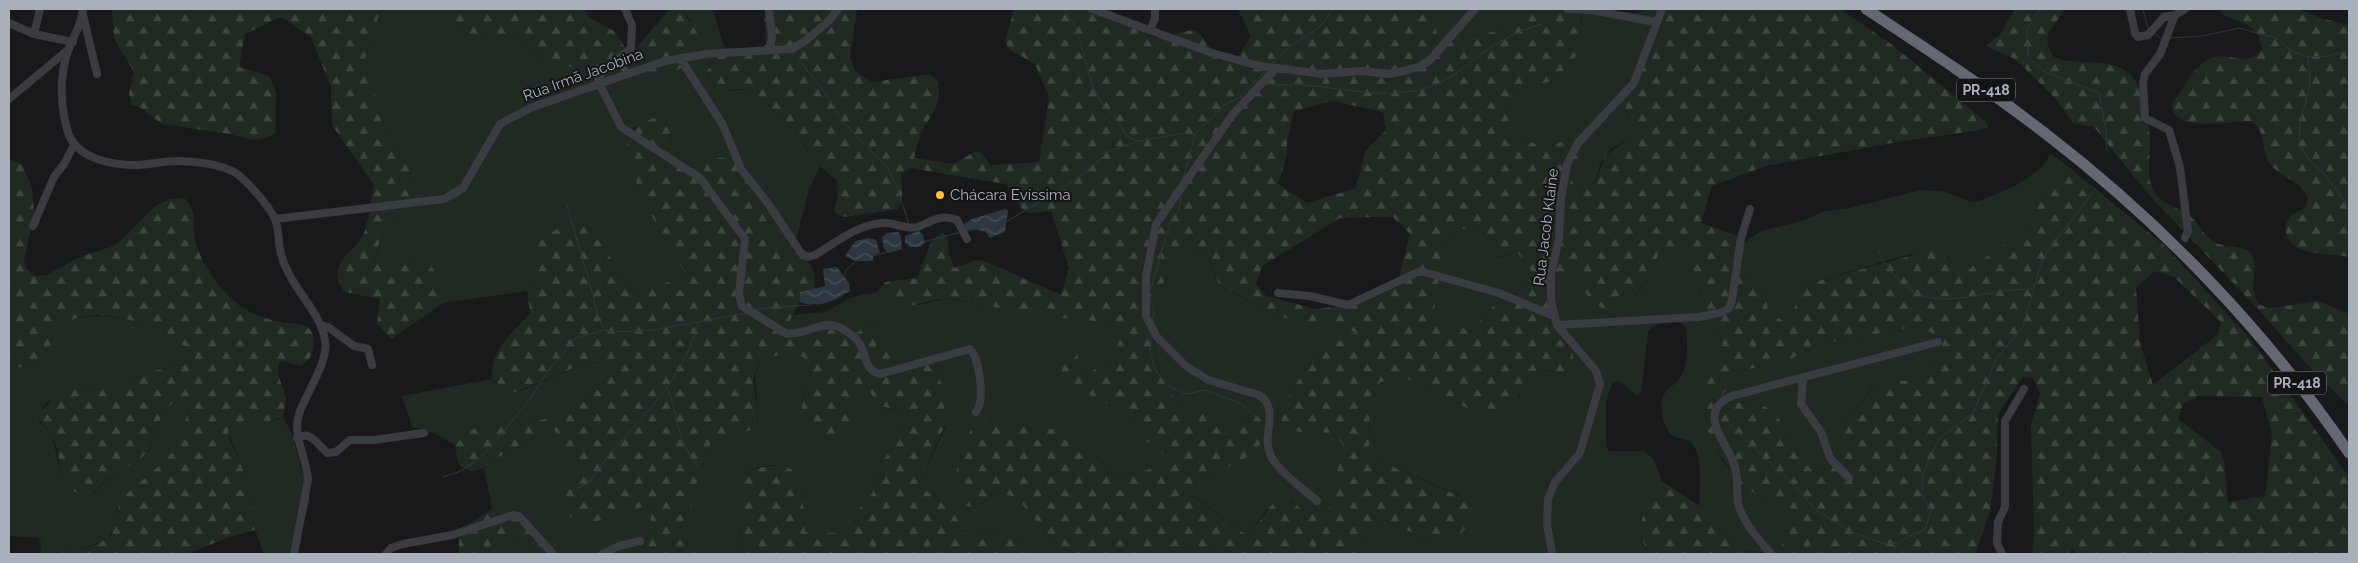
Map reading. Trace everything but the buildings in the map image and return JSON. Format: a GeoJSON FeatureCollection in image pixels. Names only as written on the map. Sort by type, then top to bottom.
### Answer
{"type":"FeatureCollection","features":[{"type":"Feature","properties":{"kind":"highway","name":"PR-418"},"geometry":{"type":"LineString","coordinates":[[1866,9],[2024,117],[2086,166],[2135,210],[2205,277],[2240,315],[2310,399],[2349,453]]}},
{"type":"Feature","properties":{"kind":"street"},"geometry":{"type":"LineString","coordinates":[[34,34],[40,9]]}},
{"type":"Feature","properties":{"kind":"street"},"geometry":{"type":"LineString","coordinates":[[626,9],[632,25],[631,48],[598,78],[599,83],[621,127],[700,178],[745,239],[739,294],[742,306],[785,333],[793,335],[826,325],[838,326],[860,342],[868,367],[873,372],[880,374],[970,349],[979,373],[981,402],[976,412]]}},
{"type":"Feature","properties":{"kind":"street"},"geometry":{"type":"LineString","coordinates":[[769,9],[772,36],[770,50]]}},
{"type":"Feature","properties":{"kind":"street","name":"Rua Irmã Jacobina"},"geometry":{"type":"LineString","coordinates":[[275,219],[444,199],[462,188],[500,124],[530,108],[665,61],[706,54],[792,49],[806,41],[829,21],[838,9]]}},
{"type":"Feature","properties":{"kind":"street"},"geometry":{"type":"LineString","coordinates":[[1092,9],[1239,61],[1322,74],[1360,71],[1390,74],[1419,67],[1429,61],[1475,9]]}},
{"type":"Feature","properties":{"kind":"street"},"geometry":{"type":"LineString","coordinates":[[1150,30],[1155,19],[1155,9]]}},
{"type":"Feature","properties":{"kind":"street"},"geometry":{"type":"LineString","coordinates":[[1568,9],[1591,10],[1655,22],[1662,9]]}},
{"type":"Feature","properties":{"kind":"street"},"geometry":{"type":"LineString","coordinates":[[2130,9],[2135,33],[2138,37],[2148,35],[2164,17],[2174,15],[2184,9]]}},
{"type":"Feature","properties":{"kind":"street"},"geometry":{"type":"LineString","coordinates":[[9,98],[69,49],[74,42],[83,12]]}},
{"type":"Feature","properties":{"kind":"street"},"geometry":{"type":"LineString","coordinates":[[83,12],[97,74]]}},
{"type":"Feature","properties":{"kind":"street"},"geometry":{"type":"LineString","coordinates":[[2174,15],[2160,54],[2145,74],[2143,83],[2144,113],[2148,120],[2166,127],[2171,134],[2181,176],[2188,231],[2185,238]]}},
{"type":"Feature","properties":{"kind":"street","name":"Rua Jacob Klaine"},"geometry":{"type":"LineString","coordinates":[[1552,554],[1547,524],[1548,499],[1555,482],[1580,453],[1600,384],[1596,371],[1557,325],[1551,301],[1551,274],[1559,238],[1561,199],[1567,164],[1578,143],[1634,83],[1641,70],[1655,22]]}},
{"type":"Feature","properties":{"kind":"street"},"geometry":{"type":"LineString","coordinates":[[9,24],[34,34],[74,42]]}},
{"type":"Feature","properties":{"kind":"street"},"geometry":{"type":"LineString","coordinates":[[69,49],[62,73],[60,92],[67,131],[74,145],[82,152],[99,160],[135,165],[178,161],[219,166],[236,174],[252,188],[275,219],[280,251],[288,272],[321,325],[326,342],[325,355],[299,414],[297,438],[308,468],[308,480],[294,554]]}},
{"type":"Feature","properties":{"kind":"street"},"geometry":{"type":"LineString","coordinates":[[680,58],[723,125],[741,169],[769,205],[801,253],[808,257],[815,256],[857,230],[873,225],[886,223],[915,228],[929,220],[947,216],[957,220],[966,239]]}},
{"type":"Feature","properties":{"kind":"street"},"geometry":{"type":"LineString","coordinates":[[1276,68],[1232,114],[1156,224],[1146,276],[1146,316],[1157,336],[1186,366],[1208,380],[1266,400],[1270,413],[1269,454],[1277,465],[1317,501]]}},
{"type":"Feature","properties":{"kind":"street"},"geometry":{"type":"LineString","coordinates":[[33,226],[54,177],[64,164],[74,145]]}},
{"type":"Feature","properties":{"kind":"street"},"geometry":{"type":"LineString","coordinates":[[1557,325],[1699,317],[1723,312],[1729,308],[1732,300],[1741,238],[1750,210]]}},
{"type":"Feature","properties":{"kind":"street"},"geometry":{"type":"LineString","coordinates":[[1278,293],[1310,296],[1348,305],[1420,271],[1499,294],[1554,316]]}},
{"type":"Feature","properties":{"kind":"street"},"geometry":{"type":"LineString","coordinates":[[321,325],[328,327],[354,346],[368,349],[372,365]]}},
{"type":"Feature","properties":{"kind":"street"},"geometry":{"type":"LineString","coordinates":[[1771,554],[1740,510],[1735,468],[1718,434],[1715,414],[1722,403],[1732,396],[1938,342]]}},
{"type":"Feature","properties":{"kind":"street"},"geometry":{"type":"LineString","coordinates":[[1803,378],[1801,404],[1821,432],[1830,458],[1850,478]]}},
{"type":"Feature","properties":{"kind":"street"},"geometry":{"type":"LineString","coordinates":[[2002,554],[1998,543],[1998,522],[2005,508],[2005,421],[2024,388]]}},
{"type":"Feature","properties":{"kind":"street"},"geometry":{"type":"LineString","coordinates":[[297,438],[303,434],[310,435],[327,453],[332,453],[350,440],[374,440],[424,433]]}},
{"type":"Feature","properties":{"kind":"street"},"geometry":{"type":"LineString","coordinates":[[386,554],[391,548],[403,544],[452,535],[513,515],[519,516],[553,554]]}},
{"type":"Feature","properties":{"kind":"street"},"geometry":{"type":"LineString","coordinates":[[602,554],[619,546],[640,541]]}},
{"type":"Feature","properties":{"kind":"green space"},"geometry":{"type":"Polygon","coordinates":[[[112,9],[381,9],[365,58],[383,127],[410,170],[414,192],[407,211],[384,228],[374,261],[386,270],[420,260],[429,262],[434,270],[443,303],[391,339],[377,323],[380,299],[345,292],[339,282],[337,274],[342,261],[358,242],[365,230],[374,185],[332,125],[331,87],[311,37],[281,17],[245,34],[239,67],[269,76],[276,92],[275,132],[269,137],[252,140],[229,134],[162,124],[141,108],[131,104],[129,93],[134,72],[114,38],[112,9]]]}},
{"type":"Feature","properties":{"kind":"green space"},"geometry":{"type":"Polygon","coordinates":[[[381,9],[440,9],[460,29],[471,36],[509,34],[541,58],[624,78],[675,71],[691,21],[682,9],[713,9],[724,47],[712,63],[707,74],[706,80],[711,92],[748,89],[794,128],[808,152],[820,167],[809,190],[793,251],[775,242],[771,232],[717,158],[674,166],[670,147],[671,134],[654,118],[634,128],[637,186],[687,277],[631,292],[591,222],[567,224],[536,245],[534,251],[539,277],[527,291],[443,303],[434,270],[420,260],[386,270],[374,262],[384,228],[407,211],[414,192],[410,170],[383,127],[365,58],[381,9]]]}},
{"type":"Feature","properties":{"kind":"green space"},"geometry":{"type":"Polygon","coordinates":[[[440,9],[584,9],[589,18],[614,31],[630,55],[670,9],[682,9],[698,35],[700,52],[691,63],[675,71],[659,75],[617,79],[546,61],[509,34],[471,36],[460,29],[440,9]]]}},
{"type":"Feature","properties":{"kind":"green space"},"geometry":{"type":"Polygon","coordinates":[[[764,9],[857,9],[850,58],[855,71],[872,82],[929,74],[937,80],[939,87],[938,99],[931,116],[922,130],[914,158],[952,164],[977,151],[991,165],[1039,162],[1049,97],[1035,64],[1010,50],[1006,44],[1014,9],[1093,9],[1106,19],[1132,27],[1155,38],[1192,30],[1204,39],[1220,61],[1238,57],[1251,36],[1238,9],[1434,9],[1437,36],[1421,52],[1461,38],[1516,27],[1526,9],[1581,9],[1580,41],[1575,58],[1553,81],[1516,89],[1505,109],[1513,135],[1544,147],[1577,137],[1582,143],[1582,154],[1571,180],[1581,193],[1595,184],[1605,156],[1633,136],[1625,110],[1626,100],[1661,32],[1667,9],[1840,9],[1891,44],[1986,122],[1988,127],[1766,166],[1712,186],[1701,223],[1735,235],[1740,239],[1741,270],[1762,286],[1768,312],[1792,326],[1796,299],[1803,285],[1928,251],[1942,253],[1956,269],[1969,269],[2028,228],[2044,194],[2070,168],[2165,246],[2251,340],[2349,477],[2349,554],[2077,554],[2073,548],[2068,554],[2032,554],[2034,531],[2031,424],[2040,393],[2033,378],[2023,377],[1998,414],[1997,456],[1990,512],[1975,554],[1778,554],[1788,532],[1784,509],[1748,490],[1740,483],[1716,450],[1702,417],[1700,408],[1701,397],[1723,344],[1706,309],[1699,283],[1684,245],[1661,250],[1638,292],[1620,308],[1610,310],[1599,306],[1589,297],[1574,277],[1557,277],[1553,315],[1573,355],[1574,368],[1567,372],[1545,370],[1528,372],[1518,399],[1509,411],[1492,416],[1479,414],[1404,377],[1380,382],[1370,397],[1369,456],[1468,500],[1472,505],[1473,517],[1463,531],[1453,538],[1443,541],[1432,540],[1421,537],[1385,520],[1362,535],[1358,554],[1237,554],[1225,549],[1172,547],[1158,554],[1078,554],[1057,545],[1016,497],[998,493],[974,507],[965,506],[957,485],[957,463],[964,443],[975,424],[988,420],[1065,431],[1122,480],[1168,461],[1156,447],[1144,440],[1129,414],[1067,384],[1062,372],[1061,363],[1065,352],[1069,349],[1077,353],[1080,366],[1085,374],[1111,362],[1119,340],[1112,323],[1056,317],[979,305],[952,298],[938,299],[909,306],[892,305],[877,292],[885,282],[917,278],[932,240],[942,233],[947,236],[949,253],[954,268],[982,260],[1061,295],[1069,268],[1051,211],[1029,213],[1023,210],[1006,184],[910,168],[901,174],[902,197],[900,206],[897,209],[847,217],[840,216],[834,211],[838,195],[836,180],[814,161],[794,128],[748,89],[733,89],[717,94],[711,92],[706,86],[707,71],[724,47],[756,52],[766,44],[764,9]],[[1332,101],[1294,111],[1287,142],[1287,155],[1278,184],[1307,203],[1356,188],[1365,152],[1386,130],[1383,112],[1332,101]],[[1393,217],[1340,218],[1262,266],[1256,284],[1266,296],[1316,309],[1348,305],[1398,281],[1410,234],[1393,217]],[[1457,228],[1444,244],[1433,318],[1471,331],[1496,303],[1524,291],[1531,271],[1517,252],[1495,258],[1487,233],[1457,228]],[[1184,250],[1149,305],[1159,372],[1179,407],[1210,415],[1215,419],[1224,438],[1236,435],[1245,416],[1251,413],[1259,417],[1263,424],[1262,440],[1249,456],[1197,481],[1191,495],[1248,536],[1274,502],[1279,500],[1288,501],[1296,505],[1307,514],[1329,509],[1343,445],[1333,433],[1306,433],[1290,429],[1284,424],[1281,417],[1281,406],[1316,354],[1355,332],[1272,314],[1219,284],[1206,251],[1184,250]],[[2155,271],[2136,288],[2140,343],[2153,385],[2217,335],[2221,322],[2174,277],[2155,271]],[[1919,326],[1816,345],[1784,363],[1743,370],[1716,402],[1750,402],[1765,406],[1773,412],[1786,428],[1804,465],[1820,469],[1836,458],[1844,421],[1872,390],[1880,384],[1892,381],[1910,381],[1930,376],[1944,340],[1919,326]],[[2198,396],[2183,404],[2178,419],[2221,452],[2224,461],[2228,502],[2265,496],[2272,434],[2262,397],[2198,396]]]}},
{"type":"Feature","properties":{"kind":"green space"},"geometry":{"type":"Polygon","coordinates":[[[1434,9],[1526,9],[1516,27],[1461,38],[1420,53],[1437,36],[1434,9]]]}},
{"type":"Feature","properties":{"kind":"green space"},"geometry":{"type":"Polygon","coordinates":[[[1646,9],[1667,9],[1661,32],[1630,92],[1625,110],[1633,136],[1610,150],[1600,164],[1595,184],[1581,193],[1571,180],[1582,154],[1573,138],[1544,147],[1513,135],[1505,109],[1516,89],[1553,81],[1575,58],[1580,41],[1582,10],[1633,15],[1646,9]]]}},
{"type":"Feature","properties":{"kind":"green space"},"geometry":{"type":"Polygon","coordinates":[[[2015,9],[2064,9],[2048,36],[2049,49],[2054,57],[2063,60],[2112,65],[2130,74],[2135,80],[2148,119],[2150,139],[2149,175],[2154,191],[2163,201],[2190,216],[2205,234],[2216,243],[2242,248],[2249,252],[2255,264],[2254,292],[2260,305],[2270,308],[2318,301],[2349,314],[2349,406],[2311,369],[2260,311],[2150,196],[2094,127],[2073,123],[2056,99],[2015,59],[1986,46],[2000,34],[2015,9]]]}},
{"type":"Feature","properties":{"kind":"green space"},"geometry":{"type":"Polygon","coordinates":[[[2219,9],[2297,9],[2324,19],[2349,25],[2349,257],[2303,250],[2289,241],[2286,233],[2288,221],[2292,215],[2306,207],[2308,199],[2300,187],[2278,172],[2269,162],[2266,157],[2261,134],[2255,124],[2250,121],[2216,124],[2191,123],[2181,119],[2174,113],[2172,104],[2200,65],[2212,58],[2219,57],[2252,58],[2262,49],[2255,31],[2242,22],[2223,14],[2219,9]]]}},
{"type":"Feature","properties":{"kind":"green space"},"geometry":{"type":"Polygon","coordinates":[[[654,118],[665,120],[670,127],[670,147],[674,166],[719,158],[733,162],[742,171],[756,194],[775,242],[798,254],[810,264],[815,279],[814,289],[803,296],[786,327],[854,334],[871,324],[884,335],[897,364],[929,365],[935,368],[943,387],[946,423],[918,484],[953,512],[967,535],[1011,536],[1049,554],[741,554],[738,494],[744,474],[761,467],[773,466],[785,466],[793,471],[798,478],[801,488],[805,532],[837,533],[872,494],[884,459],[894,445],[908,413],[877,405],[867,385],[852,405],[852,431],[837,437],[826,437],[813,433],[806,426],[802,417],[802,406],[815,362],[792,353],[764,358],[757,368],[754,379],[758,414],[755,429],[711,442],[694,491],[692,505],[680,527],[685,542],[720,554],[648,554],[652,503],[598,521],[585,522],[574,519],[566,511],[563,496],[585,469],[568,452],[553,428],[495,459],[484,468],[471,471],[462,467],[458,462],[455,445],[468,432],[494,421],[525,425],[566,412],[603,386],[603,369],[591,361],[515,392],[506,390],[492,379],[495,359],[499,350],[509,335],[530,313],[527,291],[539,277],[534,249],[541,239],[566,225],[588,219],[595,227],[602,244],[631,292],[687,277],[658,227],[638,187],[631,167],[628,149],[629,134],[641,123],[654,118]]]}},
{"type":"Feature","properties":{"kind":"green space"},"geometry":{"type":"Polygon","coordinates":[[[2050,153],[2070,168],[2044,194],[2028,228],[1969,269],[1956,270],[1948,257],[1910,254],[1803,285],[1796,299],[1792,326],[1767,312],[1762,286],[1741,270],[1743,244],[1761,231],[1805,220],[1824,211],[1850,208],[1920,190],[1942,191],[1971,202],[1982,200],[2017,185],[2046,163],[2050,153]]]}},
{"type":"Feature","properties":{"kind":"green space"},"geometry":{"type":"Polygon","coordinates":[[[9,159],[22,164],[32,188],[34,213],[24,260],[26,268],[34,276],[47,275],[82,256],[111,247],[121,240],[155,206],[170,199],[184,198],[192,208],[195,238],[199,253],[208,270],[226,293],[240,306],[252,313],[275,321],[303,325],[312,333],[314,339],[313,349],[307,361],[300,366],[284,361],[279,362],[278,374],[286,398],[283,417],[269,421],[234,422],[228,431],[230,441],[242,466],[255,530],[227,538],[186,554],[53,554],[89,547],[107,539],[112,534],[120,499],[165,461],[178,445],[188,411],[186,404],[181,401],[168,407],[160,419],[145,455],[110,477],[93,493],[87,496],[74,491],[67,485],[63,478],[53,437],[38,415],[54,397],[70,389],[108,388],[147,372],[187,364],[193,361],[194,355],[168,335],[150,327],[132,320],[94,315],[77,318],[63,325],[55,335],[43,359],[38,363],[29,367],[9,368],[9,159]]]}},
{"type":"Feature","properties":{"kind":"green space"},"geometry":{"type":"Polygon","coordinates":[[[1457,228],[1487,233],[1499,258],[1517,252],[1531,271],[1524,291],[1496,303],[1471,331],[1432,318],[1444,244],[1457,228]]]}},
{"type":"Feature","properties":{"kind":"green space"},"geometry":{"type":"Polygon","coordinates":[[[1684,244],[1699,283],[1706,309],[1723,344],[1718,361],[1712,371],[1712,438],[1723,462],[1748,490],[1784,509],[1789,532],[1778,554],[1738,550],[1714,516],[1699,506],[1700,469],[1695,448],[1688,440],[1678,438],[1668,431],[1662,412],[1665,393],[1682,374],[1687,358],[1686,328],[1680,322],[1671,321],[1662,322],[1648,332],[1641,393],[1638,396],[1617,381],[1612,384],[1606,401],[1606,446],[1609,451],[1644,451],[1654,460],[1662,481],[1640,520],[1640,535],[1648,554],[1358,554],[1362,535],[1385,520],[1428,540],[1438,541],[1448,540],[1469,524],[1461,496],[1369,456],[1370,397],[1380,381],[1404,377],[1479,414],[1501,414],[1520,396],[1521,386],[1528,372],[1545,370],[1559,373],[1573,355],[1553,315],[1557,277],[1574,277],[1597,305],[1612,309],[1629,302],[1641,289],[1661,250],[1684,244]]]}},
{"type":"Feature","properties":{"kind":"green space"},"geometry":{"type":"Polygon","coordinates":[[[1184,250],[1206,251],[1216,278],[1223,287],[1272,314],[1356,332],[1316,354],[1281,406],[1281,417],[1284,424],[1290,429],[1306,433],[1333,433],[1343,446],[1329,509],[1307,514],[1292,501],[1267,509],[1248,536],[1191,494],[1197,481],[1233,465],[1253,452],[1245,416],[1236,435],[1223,438],[1209,415],[1179,407],[1159,372],[1149,305],[1184,250]]]}},
{"type":"Feature","properties":{"kind":"green space"},"geometry":{"type":"Polygon","coordinates":[[[877,292],[888,304],[919,305],[948,298],[982,306],[1112,323],[1119,340],[1111,362],[1085,374],[1069,349],[1090,395],[1129,414],[1144,440],[1156,447],[1168,461],[1122,480],[1096,457],[1009,424],[988,420],[956,468],[962,499],[980,504],[998,493],[1016,497],[1057,545],[1078,554],[1049,554],[1011,536],[967,535],[953,512],[918,484],[945,429],[945,408],[939,374],[897,364],[878,327],[871,324],[854,334],[785,327],[792,315],[825,312],[852,297],[877,292]]]}},
{"type":"Feature","properties":{"kind":"green space"},"geometry":{"type":"Polygon","coordinates":[[[90,316],[125,319],[163,332],[185,346],[194,355],[193,361],[187,364],[147,372],[108,388],[70,389],[47,402],[42,409],[39,422],[52,434],[60,472],[65,481],[71,488],[94,493],[108,479],[137,462],[149,450],[160,420],[168,407],[174,403],[181,401],[186,404],[186,424],[179,444],[172,455],[117,507],[115,528],[107,539],[78,550],[40,554],[41,543],[38,538],[9,536],[9,368],[30,367],[39,363],[43,359],[54,335],[66,322],[90,316]]]}},
{"type":"Feature","properties":{"kind":"green space"},"geometry":{"type":"Polygon","coordinates":[[[1919,326],[1944,340],[1930,376],[1910,381],[1892,381],[1880,384],[1871,390],[1844,421],[1836,458],[1820,469],[1804,465],[1786,428],[1773,412],[1765,406],[1750,402],[1716,402],[1743,370],[1784,363],[1816,345],[1919,326]]]}},
{"type":"Feature","properties":{"kind":"green space"},"geometry":{"type":"Polygon","coordinates":[[[792,353],[816,362],[803,396],[802,404],[802,413],[810,429],[847,435],[852,427],[852,405],[867,385],[881,407],[908,413],[894,445],[884,459],[872,494],[837,534],[805,532],[802,490],[776,465],[758,467],[749,471],[743,478],[740,487],[738,510],[741,554],[720,554],[685,542],[680,527],[692,505],[694,491],[711,442],[738,432],[745,432],[758,422],[755,373],[764,358],[792,353]]]}},
{"type":"Feature","properties":{"kind":"green space"},"geometry":{"type":"Polygon","coordinates":[[[591,361],[603,369],[603,386],[566,412],[525,425],[494,421],[486,423],[468,432],[455,445],[436,434],[412,427],[402,396],[492,379],[495,383],[520,391],[591,361]]]}},
{"type":"Feature","properties":{"kind":"green space"},"geometry":{"type":"Polygon","coordinates":[[[283,417],[292,434],[310,501],[295,554],[264,554],[255,530],[242,466],[228,431],[234,422],[278,420],[283,417]]]}},
{"type":"Feature","properties":{"kind":"green space"},"geometry":{"type":"Polygon","coordinates":[[[553,428],[568,452],[586,469],[563,496],[605,519],[652,503],[648,554],[490,554],[494,543],[513,536],[537,552],[547,542],[524,518],[492,508],[484,468],[495,459],[553,428]]]}},
{"type":"Feature","properties":{"kind":"green space"},"geometry":{"type":"Polygon","coordinates":[[[1662,481],[1714,516],[1738,550],[1768,554],[1648,554],[1638,528],[1649,502],[1662,481]]]}},
{"type":"Feature","properties":{"kind":"green space"},"geometry":{"type":"Polygon","coordinates":[[[493,508],[519,516],[527,521],[540,533],[550,549],[546,554],[537,552],[513,536],[494,543],[490,554],[459,554],[459,531],[493,508]]]}},
{"type":"Feature","properties":{"kind":"green space"},"geometry":{"type":"Polygon","coordinates":[[[1172,547],[1225,549],[1237,554],[1158,554],[1172,547]]]}},
{"type":"Feature","properties":{"kind":"water"},"geometry":{"type":"Polygon","coordinates":[[[1005,209],[1008,210],[1005,232],[990,238],[986,232],[973,229],[967,230],[964,224],[972,219],[1005,209]]]}},
{"type":"Feature","properties":{"kind":"water"},"geometry":{"type":"Polygon","coordinates":[[[919,231],[923,235],[925,243],[920,247],[909,247],[905,242],[905,236],[919,231]]]}},
{"type":"Feature","properties":{"kind":"water"},"geometry":{"type":"Polygon","coordinates":[[[898,232],[901,236],[902,249],[888,253],[884,248],[882,237],[887,233],[898,232]]]}},
{"type":"Feature","properties":{"kind":"water"},"geometry":{"type":"Polygon","coordinates":[[[869,238],[876,240],[880,253],[873,255],[873,261],[855,261],[845,256],[855,241],[869,238]]]}},
{"type":"Feature","properties":{"kind":"water"},"geometry":{"type":"Polygon","coordinates":[[[837,267],[849,283],[850,291],[826,303],[807,304],[800,302],[800,292],[825,286],[823,269],[837,267]]]}},
{"type":"Feature","properties":{"kind":"waterway"},"geometry":{"type":"LineString","coordinates":[[1064,9],[1076,28],[1093,87],[1103,105],[1117,119],[1126,135],[1137,141]]}},
{"type":"Feature","properties":{"kind":"waterway"},"geometry":{"type":"LineString","coordinates":[[1271,64],[1286,50],[1319,27],[1329,16],[1332,9]]}},
{"type":"Feature","properties":{"kind":"waterway"},"geometry":{"type":"LineString","coordinates":[[2042,9],[2029,25],[2027,37],[2029,58],[2043,71],[2099,93],[2106,131],[2107,151]]}},
{"type":"Feature","properties":{"kind":"waterway"},"geometry":{"type":"LineString","coordinates":[[2143,9],[2148,29]]}},
{"type":"Feature","properties":{"kind":"waterway"},"geometry":{"type":"LineString","coordinates":[[1265,84],[1303,85],[1371,93],[1405,92],[1422,89],[1452,76],[1506,38],[1542,24]]}},
{"type":"Feature","properties":{"kind":"waterway"},"geometry":{"type":"LineString","coordinates":[[2169,38],[2203,36],[2239,28],[2276,38],[2290,50],[2308,57],[2328,56],[2349,51]]}},
{"type":"Feature","properties":{"kind":"waterway"},"geometry":{"type":"LineString","coordinates":[[2154,33],[2163,40]]}},
{"type":"Feature","properties":{"kind":"waterway"},"geometry":{"type":"LineString","coordinates":[[2308,57],[2310,84],[2300,123],[2299,144],[2310,161],[2324,174],[2349,207]]}},
{"type":"Feature","properties":{"kind":"waterway"},"geometry":{"type":"LineString","coordinates":[[799,60],[823,90],[844,123],[887,167],[896,185],[909,224]]}},
{"type":"Feature","properties":{"kind":"waterway"},"geometry":{"type":"LineString","coordinates":[[1183,180],[1195,135],[1223,106],[1240,97],[1266,70]]}},
{"type":"Feature","properties":{"kind":"waterway"},"geometry":{"type":"LineString","coordinates":[[1006,222],[1078,178],[1110,151],[1138,141],[1186,133],[1195,135]]}},
{"type":"Feature","properties":{"kind":"waterway"},"geometry":{"type":"LineString","coordinates":[[1890,554],[1901,541],[1925,530],[1931,511],[1922,494],[1923,474],[1931,455],[1940,438],[1973,413],[1997,358],[2023,327],[2039,270],[2047,252],[2096,188]]}},
{"type":"Feature","properties":{"kind":"waterway"},"geometry":{"type":"LineString","coordinates":[[1152,321],[1154,312],[1149,295],[1171,220],[1178,212],[1182,192]]}},
{"type":"Feature","properties":{"kind":"waterway"},"geometry":{"type":"LineString","coordinates":[[566,203],[589,280],[598,318],[604,328]]}},
{"type":"Feature","properties":{"kind":"waterway"},"geometry":{"type":"LineString","coordinates":[[967,231],[975,229]]}},
{"type":"Feature","properties":{"kind":"waterway"},"geometry":{"type":"LineString","coordinates":[[923,242],[961,232]]}},
{"type":"Feature","properties":{"kind":"waterway"},"geometry":{"type":"LineString","coordinates":[[1878,251],[1894,275],[1910,289],[1927,297],[1946,299],[2032,289]]}},
{"type":"Feature","properties":{"kind":"waterway"},"geometry":{"type":"LineString","coordinates":[[873,256],[888,252]]}},
{"type":"Feature","properties":{"kind":"waterway"},"geometry":{"type":"LineString","coordinates":[[845,276],[846,270],[855,262]]}},
{"type":"Feature","properties":{"kind":"waterway"},"geometry":{"type":"LineString","coordinates":[[818,304],[826,302]]}},
{"type":"Feature","properties":{"kind":"waterway"},"geometry":{"type":"LineString","coordinates":[[756,310],[811,305]]}},
{"type":"Feature","properties":{"kind":"waterway"},"geometry":{"type":"LineString","coordinates":[[443,477],[461,471],[491,447],[529,400],[551,367],[576,338],[605,330],[613,332],[653,330],[747,313]]}},
{"type":"Feature","properties":{"kind":"waterway"},"geometry":{"type":"LineString","coordinates":[[572,491],[589,482],[611,452],[665,390],[684,359],[699,321]]}},
{"type":"Feature","properties":{"kind":"waterway"},"geometry":{"type":"LineString","coordinates":[[1151,332],[1150,350],[1155,370],[1167,385],[1186,394],[1205,390],[1242,404],[1257,418]]}},
{"type":"Feature","properties":{"kind":"waterway"},"geometry":{"type":"LineString","coordinates":[[668,388],[679,430],[692,459],[699,469]]}},
{"type":"Feature","properties":{"kind":"waterway"},"geometry":{"type":"LineString","coordinates":[[1727,422],[1802,493],[1813,508],[1849,531],[1885,544],[1896,543]]}},
{"type":"Feature","properties":{"kind":"place","name":"Chácara Evíssima"},"geometry":{"type":"Point","coordinates":[940,195]}}]}
